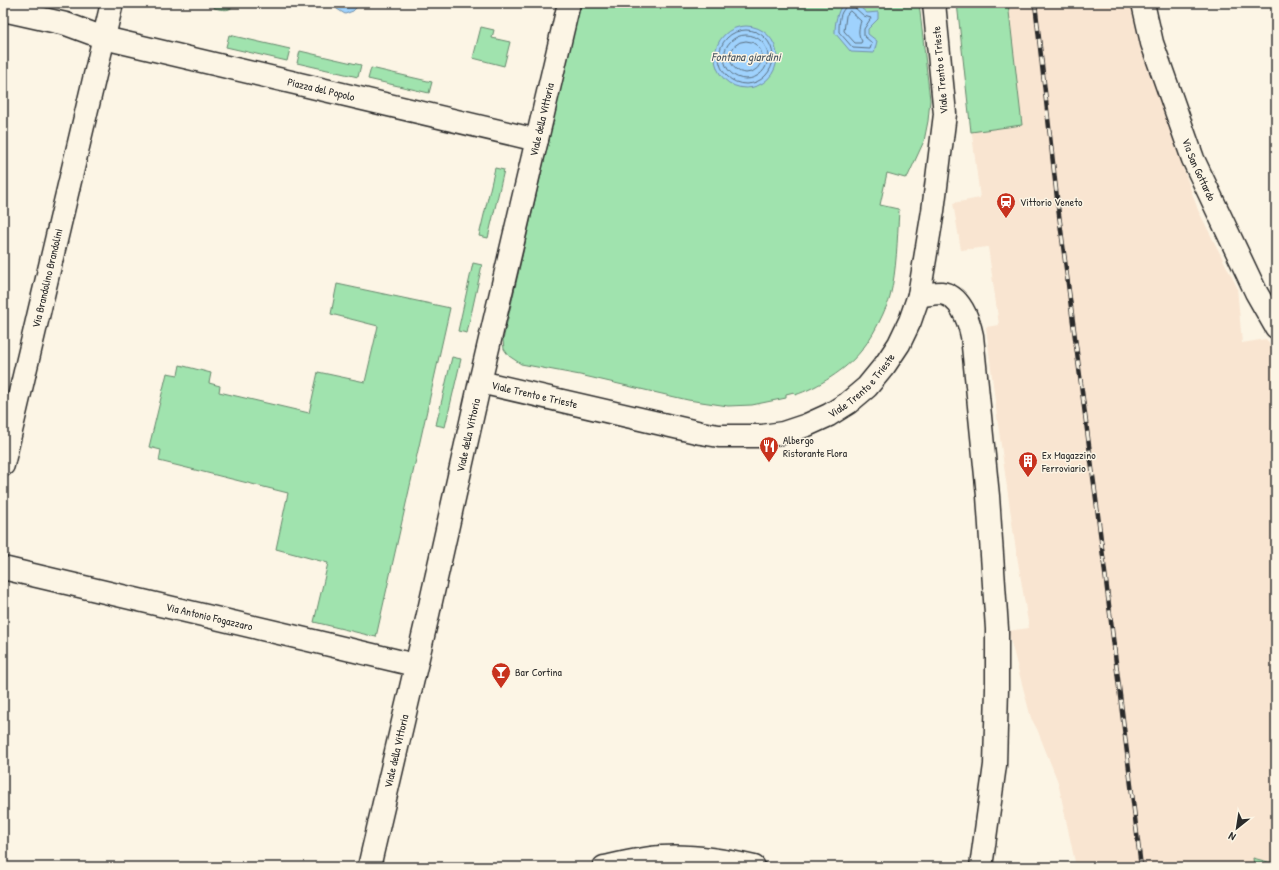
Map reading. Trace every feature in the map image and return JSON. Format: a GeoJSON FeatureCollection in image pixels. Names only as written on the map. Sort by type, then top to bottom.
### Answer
{"type":"FeatureCollection","features":[{"type":"Feature","properties":{"kind":"street","name":"Via Brandolino Brandolini"},"geometry":{"type":"LineString","coordinates":[[3,465],[112,3]]}},
{"type":"Feature","properties":{"kind":"street","name":"Viale della Vittoria"},"geometry":{"type":"LineString","coordinates":[[369,867],[480,382],[569,3]]}},
{"type":"Feature","properties":{"kind":"street","name":"Viale Trento e Trieste"},"geometry":{"type":"LineString","coordinates":[[480,382],[719,436],[762,436],[783,433],[807,425],[829,415],[848,403],[867,387],[885,365],[899,344],[910,321],[918,295],[933,211],[945,114],[934,3]]}},
{"type":"Feature","properties":{"kind":"street","name":"Via San Gottardo"},"geometry":{"type":"LineString","coordinates":[[1143,3],[1152,43],[1193,159],[1256,292],[1276,327]]}},
{"type":"Feature","properties":{"kind":"street","name":"Piazza del Popolo"},"geometry":{"type":"LineString","coordinates":[[3,10],[66,24],[104,38],[537,140]]}},
{"type":"Feature","properties":{"kind":"street"},"geometry":{"type":"LineString","coordinates":[[918,295],[942,293],[956,300],[969,321],[973,344],[988,496],[997,629],[995,765],[981,867]]}},
{"type":"Feature","properties":{"kind":"street","name":"Via Antonio Fogazzaro"},"geometry":{"type":"LineString","coordinates":[[3,568],[415,665]]}},
{"type":"Feature","properties":{"kind":"street"},"geometry":{"type":"LineString","coordinates":[[604,867],[630,861],[662,857],[696,858],[734,862],[754,867]]}},
{"type":"Feature","properties":{"kind":"shaded area"},"geometry":{"type":"Polygon","coordinates":[[[982,3],[1133,3],[1163,110],[1198,210],[1237,287],[1242,343],[1266,339],[1276,354],[1276,864],[1254,858],[1254,867],[1076,867],[1058,782],[1037,729],[1031,718],[1008,631],[1029,628],[1015,544],[986,327],[999,325],[988,247],[961,250],[953,203],[980,198],[964,71],[982,3]]]}},
{"type":"Feature","properties":{"kind":"green space"},"geometry":{"type":"Polygon","coordinates":[[[216,3],[236,3],[231,8],[224,10],[214,8],[216,3]]]}},
{"type":"Feature","properties":{"kind":"green space"},"geometry":{"type":"Polygon","coordinates":[[[580,3],[919,3],[930,100],[924,141],[908,176],[905,178],[887,173],[880,205],[898,209],[899,211],[895,265],[889,299],[876,329],[864,347],[855,358],[840,371],[822,383],[804,392],[795,395],[794,392],[786,394],[786,398],[752,405],[728,406],[688,400],[580,375],[521,364],[509,356],[504,349],[503,340],[580,3]]]}},
{"type":"Feature","properties":{"kind":"green space"},"geometry":{"type":"Polygon","coordinates":[[[957,3],[1008,3],[1022,125],[971,132],[957,3]]]}},
{"type":"Feature","properties":{"kind":"green space"},"geometry":{"type":"Polygon","coordinates":[[[481,27],[494,30],[492,38],[510,42],[504,66],[473,58],[481,27]]]}},
{"type":"Feature","properties":{"kind":"green space"},"geometry":{"type":"Polygon","coordinates":[[[229,35],[290,49],[287,61],[226,47],[229,35]]]}},
{"type":"Feature","properties":{"kind":"green space"},"geometry":{"type":"Polygon","coordinates":[[[300,51],[361,65],[358,77],[297,63],[300,51]]]}},
{"type":"Feature","properties":{"kind":"green space"},"geometry":{"type":"Polygon","coordinates":[[[371,68],[432,82],[429,93],[368,79],[371,68]]]}},
{"type":"Feature","properties":{"kind":"green space"},"geometry":{"type":"Polygon","coordinates":[[[495,168],[504,170],[488,238],[479,236],[495,168]]]}},
{"type":"Feature","properties":{"kind":"green space"},"geometry":{"type":"Polygon","coordinates":[[[473,263],[482,265],[467,333],[458,331],[473,263]]]}},
{"type":"Feature","properties":{"kind":"green space"},"geometry":{"type":"Polygon","coordinates":[[[337,284],[450,308],[376,637],[314,622],[328,563],[276,549],[288,493],[159,461],[161,450],[149,447],[167,373],[178,375],[180,365],[211,373],[209,383],[220,386],[219,392],[309,413],[318,372],[365,382],[378,326],[331,314],[337,284]]]}},
{"type":"Feature","properties":{"kind":"green space"},"geometry":{"type":"Polygon","coordinates":[[[452,357],[461,359],[445,427],[436,425],[452,357]]]}},
{"type":"Feature","properties":{"kind":"green space"},"geometry":{"type":"Polygon","coordinates":[[[1253,858],[1276,864],[1276,867],[1254,867],[1253,858]]]}},
{"type":"Feature","properties":{"kind":"water"},"geometry":{"type":"Polygon","coordinates":[[[334,3],[361,3],[353,11],[345,14],[337,9],[334,3]]]}},
{"type":"Feature","properties":{"kind":"water"},"geometry":{"type":"Polygon","coordinates":[[[843,3],[855,3],[867,13],[878,12],[878,19],[868,29],[868,34],[877,41],[874,53],[851,52],[835,33],[835,25],[839,10],[843,3]]]}},
{"type":"Feature","properties":{"kind":"water","name":"Fontana giardini"},"geometry":{"type":"Polygon","coordinates":[[[746,26],[758,29],[768,35],[774,45],[777,57],[774,69],[768,79],[758,85],[746,88],[734,85],[724,79],[718,69],[715,57],[718,45],[724,35],[734,29],[746,26]]]}},
{"type":"Feature","properties":{"kind":"railway"},"geometry":{"type":"LineString","coordinates":[[1035,3],[1058,207],[1096,499],[1141,867]]}},
{"type":"Feature","properties":{"kind":"place","name":"Vittorio Veneto"},"geometry":{"type":"Point","coordinates":[1006,219]}},
{"type":"Feature","properties":{"kind":"place","name":"Albergo Ristorante Flora"},"geometry":{"type":"Point","coordinates":[769,463]}},
{"type":"Feature","properties":{"kind":"place","name":"Ex Magazzino Ferroviario"},"geometry":{"type":"Point","coordinates":[1028,478]}},
{"type":"Feature","properties":{"kind":"place","name":"Bar Cortina"},"geometry":{"type":"Point","coordinates":[501,689]}}]}
